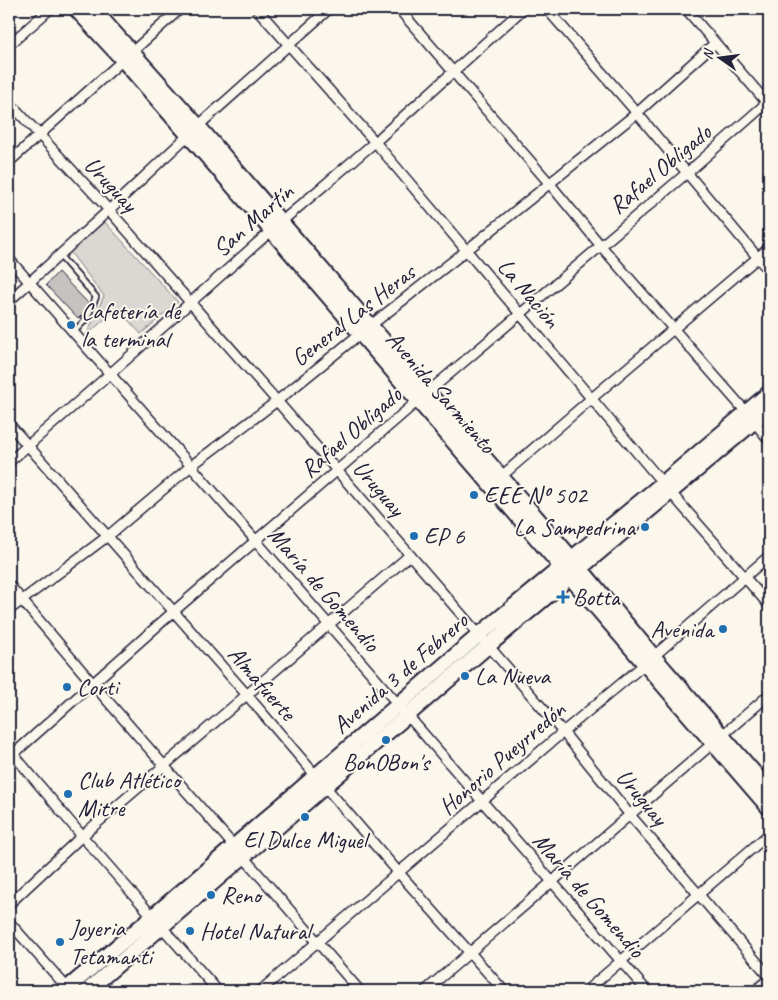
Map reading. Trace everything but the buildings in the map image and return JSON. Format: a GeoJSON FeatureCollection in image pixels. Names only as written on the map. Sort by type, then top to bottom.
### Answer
{"type":"FeatureCollection","features":[{"type":"Feature","properties":{"kind":"main road","name":"Avenida Sarmiento"},"geometry":{"type":"LineString","coordinates":[[76,9],[127,56]]}},
{"type":"Feature","properties":{"kind":"main road","name":"Avenida Sarmiento"},"geometry":{"type":"LineString","coordinates":[[92,9],[127,56],[366,330],[649,660],[718,739],[769,790]]}},
{"type":"Feature","properties":{"kind":"main road","name":"Avenida 3 de Febrero"},"geometry":{"type":"LineString","coordinates":[[87,991],[157,922],[239,851],[316,776],[403,710],[484,640],[751,418],[769,393]]}},
{"type":"Feature","properties":{"kind":"main road","name":"Avenida 3 de Febrero"},"geometry":{"type":"LineString","coordinates":[[751,418],[769,410]]}},
{"type":"Feature","properties":{"kind":"main road","name":"Avenida 3 de Febrero"},"geometry":{"type":"LineString","coordinates":[[239,851],[325,787],[403,710]]}},
{"type":"Feature","properties":{"kind":"main road","name":"Avenida Sarmiento"},"geometry":{"type":"LineString","coordinates":[[718,739],[769,808]]}},
{"type":"Feature","properties":{"kind":"main road","name":"Avenida 3 de Febrero"},"geometry":{"type":"LineString","coordinates":[[67,990],[157,922]]}},
{"type":"Feature","properties":{"kind":"street"},"geometry":{"type":"LineString","coordinates":[[9,45],[50,9]]}},
{"type":"Feature","properties":{"kind":"street"},"geometry":{"type":"LineString","coordinates":[[9,162],[180,9]]}},
{"type":"Feature","properties":{"kind":"street","name":"La Nación"},"geometry":{"type":"LineString","coordinates":[[257,9],[375,142],[667,488],[769,605]]}},
{"type":"Feature","properties":{"kind":"street"},"geometry":{"type":"LineString","coordinates":[[9,301],[193,131],[329,9]]}},
{"type":"Feature","properties":{"kind":"street"},"geometry":{"type":"LineString","coordinates":[[399,9],[550,184],[600,246],[769,440]]}},
{"type":"Feature","properties":{"kind":"street","name":"San Martín"},"geometry":{"type":"LineString","coordinates":[[9,462],[276,226],[375,142],[523,9]]}},
{"type":"Feature","properties":{"kind":"street"},"geometry":{"type":"LineString","coordinates":[[547,9],[769,271]]}},
{"type":"Feature","properties":{"kind":"street"},"geometry":{"type":"LineString","coordinates":[[699,9],[688,12],[769,103]]}},
{"type":"Feature","properties":{"kind":"street","name":"General Las Heras"},"geometry":{"type":"LineString","coordinates":[[9,610],[108,536],[191,466],[277,401],[550,184],[637,113],[715,43]]}},
{"type":"Feature","properties":{"kind":"street","name":"Uruguay"},"geometry":{"type":"LineString","coordinates":[[9,102],[109,210],[337,470],[563,732],[630,815],[769,978]]}},
{"type":"Feature","properties":{"kind":"street","name":"Rafael Obligado"},"geometry":{"type":"LineString","coordinates":[[10,754],[423,396],[769,103]]}},
{"type":"Feature","properties":{"kind":"street"},"geometry":{"type":"LineString","coordinates":[[496,481],[769,248]]}},
{"type":"Feature","properties":{"kind":"street","name":"María de Gomendio"},"geometry":{"type":"LineString","coordinates":[[9,259],[647,991]]}},
{"type":"Feature","properties":{"kind":"street","name":"Almafuerte"},"geometry":{"type":"LineString","coordinates":[[9,424],[248,695],[399,873],[504,991]]}},
{"type":"Feature","properties":{"kind":"street"},"geometry":{"type":"LineString","coordinates":[[9,904],[82,836],[410,555]]}},
{"type":"Feature","properties":{"kind":"street","name":"Honorio Pueyrredón"},"geometry":{"type":"LineString","coordinates":[[260,991],[769,556]]}},
{"type":"Feature","properties":{"kind":"street"},"geometry":{"type":"LineString","coordinates":[[9,585],[360,991]]}},
{"type":"Feature","properties":{"kind":"street"},"geometry":{"type":"LineString","coordinates":[[425,991],[769,695]]}},
{"type":"Feature","properties":{"kind":"street"},"geometry":{"type":"LineString","coordinates":[[10,754],[218,991]]}},
{"type":"Feature","properties":{"kind":"street"},"geometry":{"type":"LineString","coordinates":[[586,991],[769,834]]}},
{"type":"Feature","properties":{"kind":"street"},"geometry":{"type":"LineString","coordinates":[[9,922],[67,990]]}},
{"type":"Feature","properties":{"kind":"street"},"geometry":{"type":"LineString","coordinates":[[755,991],[769,978]]}},
{"type":"Feature","properties":{"kind":"lane"},"geometry":{"type":"LineString","coordinates":[[59,255],[96,297],[87,318],[74,332]]}},
{"type":"Feature","properties":{"kind":"shaded area"},"geometry":{"type":"Polygon","coordinates":[[[104,221],[178,302],[141,334],[117,308],[86,336],[104,296],[70,252],[104,221]]]}},
{"type":"Feature","properties":{"kind":"place","name":"Cafetería de la terminal"},"geometry":{"type":"Point","coordinates":[71,325]}},
{"type":"Feature","properties":{"kind":"place","name":"EEE Nº 502"},"geometry":{"type":"Point","coordinates":[474,495]}},
{"type":"Feature","properties":{"kind":"place","name":"La Sampedrina"},"geometry":{"type":"Point","coordinates":[645,527]}},
{"type":"Feature","properties":{"kind":"place","name":"EP 6"},"geometry":{"type":"Point","coordinates":[414,536]}},
{"type":"Feature","properties":{"kind":"place","name":"Botta"},"geometry":{"type":"Point","coordinates":[563,597]}},
{"type":"Feature","properties":{"kind":"place","name":"Avenida"},"geometry":{"type":"Point","coordinates":[723,629]}},
{"type":"Feature","properties":{"kind":"place","name":"La Nueva"},"geometry":{"type":"Point","coordinates":[465,676]}},
{"type":"Feature","properties":{"kind":"place","name":"Corti"},"geometry":{"type":"Point","coordinates":[67,687]}},
{"type":"Feature","properties":{"kind":"place","name":"BonOBon's"},"geometry":{"type":"Point","coordinates":[386,740]}},
{"type":"Feature","properties":{"kind":"place","name":"Club Atlético Mitre"},"geometry":{"type":"Point","coordinates":[68,794]}},
{"type":"Feature","properties":{"kind":"place","name":"El Dulce Miguel"},"geometry":{"type":"Point","coordinates":[305,817]}},
{"type":"Feature","properties":{"kind":"place","name":"Reno"},"geometry":{"type":"Point","coordinates":[211,895]}},
{"type":"Feature","properties":{"kind":"place","name":"Hotel Natural"},"geometry":{"type":"Point","coordinates":[190,931]}},
{"type":"Feature","properties":{"kind":"place","name":"Joyeria Tetamanti"},"geometry":{"type":"Point","coordinates":[60,942]}}]}
